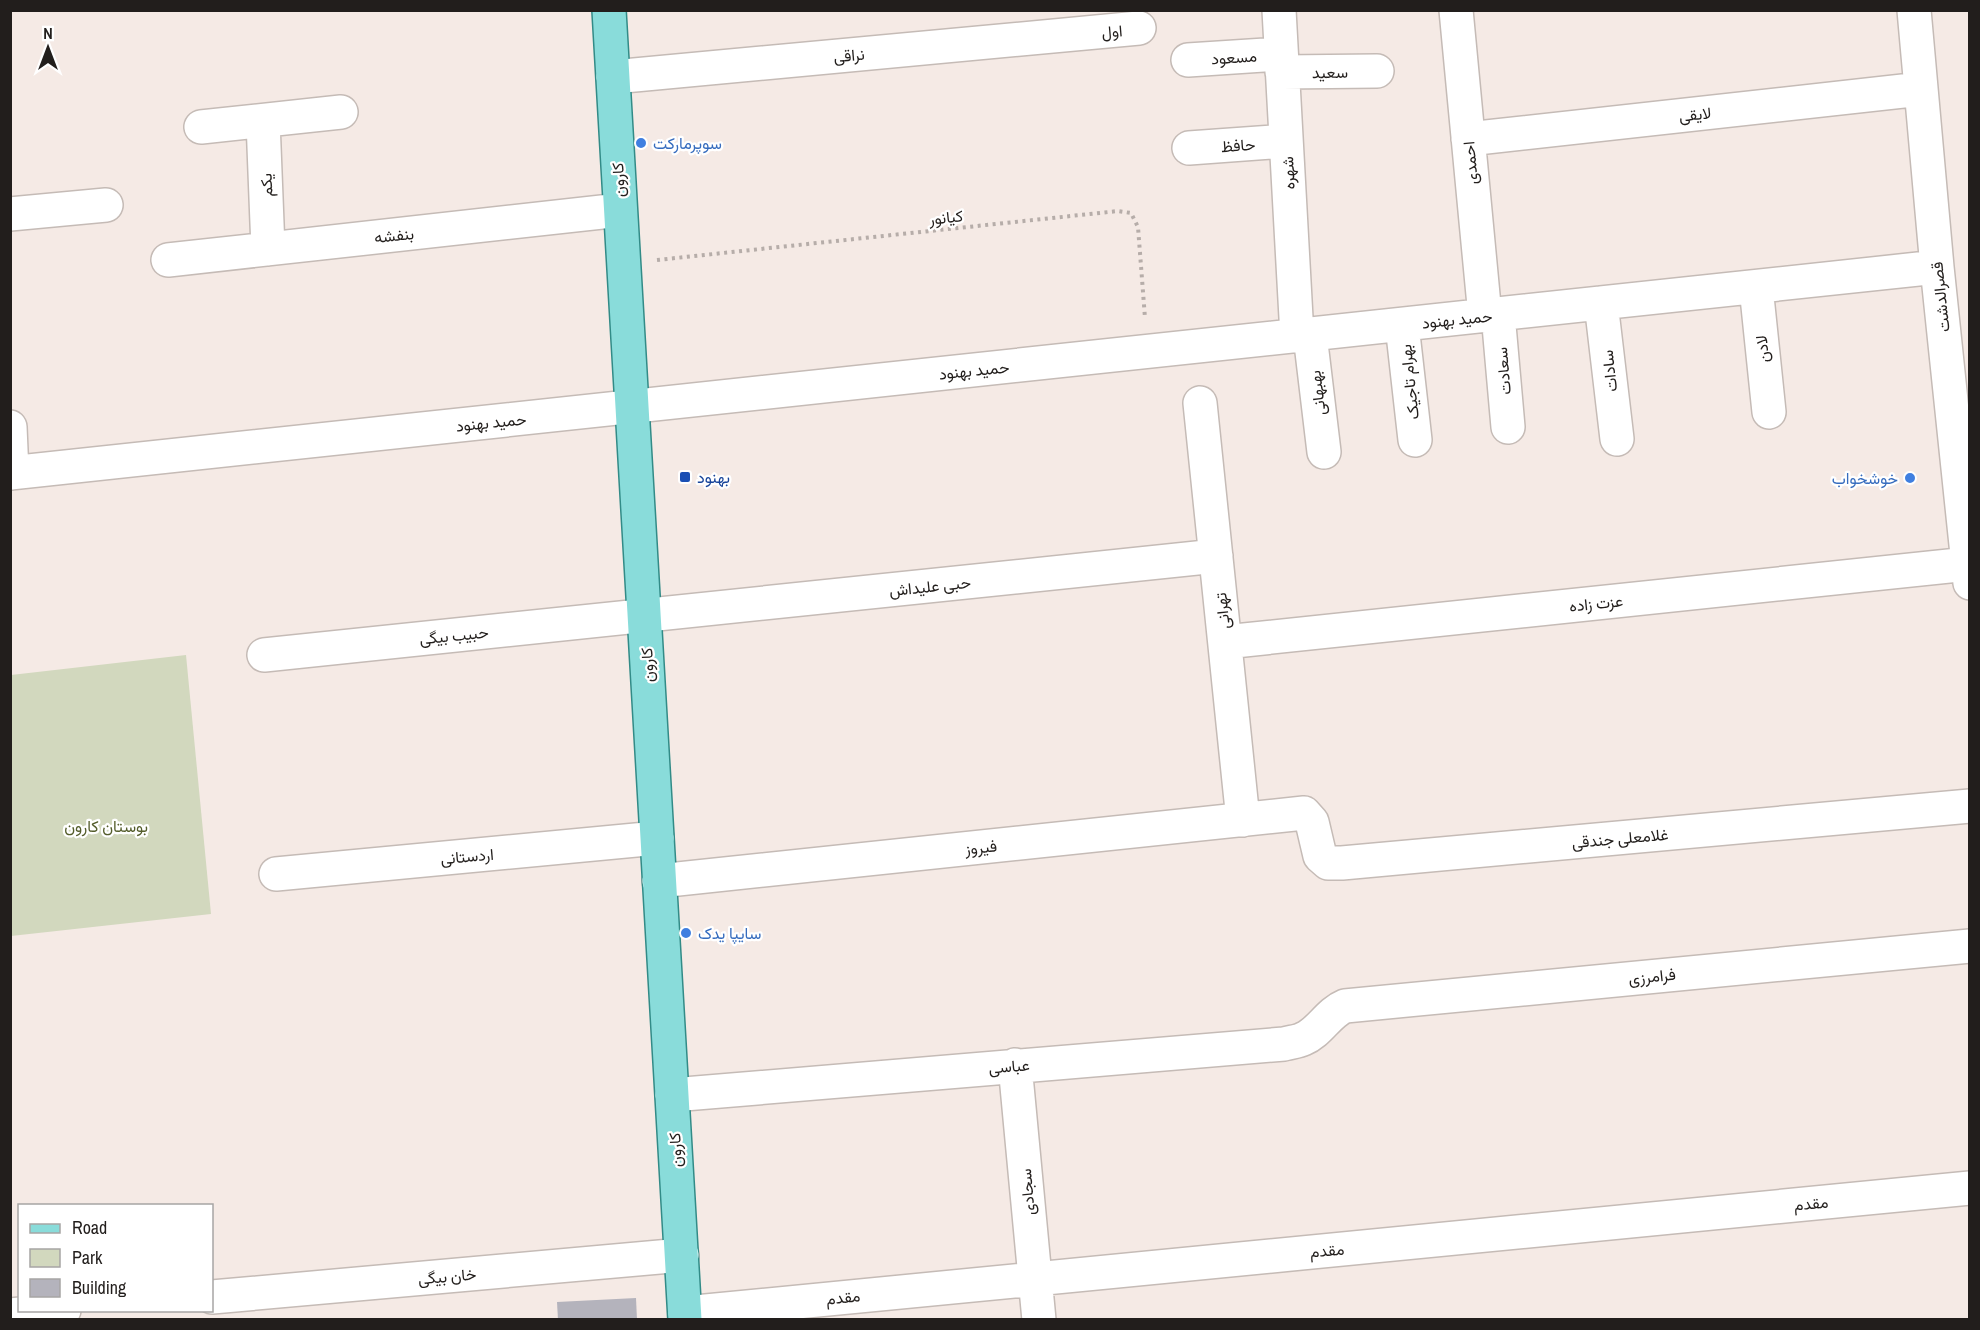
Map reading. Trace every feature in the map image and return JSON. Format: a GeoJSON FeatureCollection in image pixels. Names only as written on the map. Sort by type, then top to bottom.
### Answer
{"type":"FeatureCollection","features":[{"type":"Feature","properties":{"kind":"main road","name":"کارون"},"geometry":{"type":"LineString","coordinates":[[609,10],[685,1316]]}},
{"type":"Feature","properties":{"kind":"street","name":"شهره"},"geometry":{"type":"LineString","coordinates":[[1279,10],[1286,141],[1303,335]]}},
{"type":"Feature","properties":{"kind":"street","name":"احمدی"},"geometry":{"type":"LineString","coordinates":[[1456,10],[1468,139],[1492,315]]}},
{"type":"Feature","properties":{"kind":"street","name":"قصرالدشت"},"geometry":{"type":"LineString","coordinates":[[1914,10],[1937,267],[1964,471],[1969,574]]}},
{"type":"Feature","properties":{"kind":"street","name":"نراقی"},"geometry":{"type":"LineString","coordinates":[[613,77],[1084,22]]}},
{"type":"Feature","properties":{"kind":"street","name":"اول"},"geometry":{"type":"LineString","coordinates":[[1084,22],[1139,28]]}},
{"type":"Feature","properties":{"kind":"street","name":"مسعود"},"geometry":{"type":"LineString","coordinates":[[1188,60],[1282,63]]}},
{"type":"Feature","properties":{"kind":"street","name":"سعید"},"geometry":{"type":"LineString","coordinates":[[1282,63],[1377,71]]}},
{"type":"Feature","properties":{"kind":"street","name":"لایقی"},"geometry":{"type":"LineString","coordinates":[[1468,139],[1921,89]]}},
{"type":"Feature","properties":{"kind":"street"},"geometry":{"type":"LineString","coordinates":[[201,127],[341,112]]}},
{"type":"Feature","properties":{"kind":"street","name":"یکم"},"geometry":{"type":"LineString","coordinates":[[263,121],[268,249]]}},
{"type":"Feature","properties":{"kind":"street","name":"حافظ"},"geometry":{"type":"LineString","coordinates":[[1189,148],[1286,141]]}},
{"type":"Feature","properties":{"kind":"street"},"geometry":{"type":"LineString","coordinates":[[10,214],[106,205]]}},
{"type":"Feature","properties":{"kind":"street","name":"بنفشه"},"geometry":{"type":"LineString","coordinates":[[168,260],[620,210]]}},
{"type":"Feature","properties":{"kind":"street","name":"حمید بهنود"},"geometry":{"type":"LineString","coordinates":[[11,473],[1937,267]]}},
{"type":"Feature","properties":{"kind":"street","name":"لادن"},"geometry":{"type":"LineString","coordinates":[[1756,287],[1769,412]]}},
{"type":"Feature","properties":{"kind":"street","name":"سادات"},"geometry":{"type":"LineString","coordinates":[[1602,303],[1617,440]]}},
{"type":"Feature","properties":{"kind":"street","name":"سعادت"},"geometry":{"type":"LineString","coordinates":[[1492,315],[1509,427]]}},
{"type":"Feature","properties":{"kind":"street","name":"بهرام تاجیک"},"geometry":{"type":"LineString","coordinates":[[1402,325],[1415,440]]}},
{"type":"Feature","properties":{"kind":"street","name":"بهبهانی"},"geometry":{"type":"LineString","coordinates":[[1303,335],[1324,452]]}},
{"type":"Feature","properties":{"kind":"street","name":"تهرانی"},"geometry":{"type":"LineString","coordinates":[[1200,403],[1244,820]]}},
{"type":"Feature","properties":{"kind":"street"},"geometry":{"type":"LineString","coordinates":[[10,427],[11,473]]}},
{"type":"Feature","properties":{"kind":"street","name":"حبی علیداش"},"geometry":{"type":"LineString","coordinates":[[644,616],[1216,556]]}},
{"type":"Feature","properties":{"kind":"street","name":"عزت زاده"},"geometry":{"type":"LineString","coordinates":[[1225,642],[1969,574]]}},
{"type":"Feature","properties":{"kind":"street","name":"حبیب بیگی"},"geometry":{"type":"LineString","coordinates":[[264,655],[644,616]]}},
{"type":"Feature","properties":{"kind":"street","name":"غلامعلی جندقی"},"geometry":{"type":"LineString","coordinates":[[1304,813],[1312,822],[1320,856],[1328,863],[1342,863],[1970,806]]}},
{"type":"Feature","properties":{"kind":"street","name":"فیروز"},"geometry":{"type":"LineString","coordinates":[[659,881],[1304,813]]}},
{"type":"Feature","properties":{"kind":"street","name":"اردستانی"},"geometry":{"type":"LineString","coordinates":[[276,874],[657,838]]}},
{"type":"Feature","properties":{"kind":"street","name":"فرامرزی"},"geometry":{"type":"LineString","coordinates":[[1334,1011],[1358,1005],[1970,946]]}},
{"type":"Feature","properties":{"kind":"street","name":"عباسی"},"geometry":{"type":"LineString","coordinates":[[672,1095],[1284,1044],[1304,1039],[1319,1028],[1334,1011]]}},
{"type":"Feature","properties":{"kind":"street","name":"سجادی"},"geometry":{"type":"LineString","coordinates":[[1015,1065],[1039,1320]]}},
{"type":"Feature","properties":{"kind":"street","name":"مقدم"},"geometry":{"type":"LineString","coordinates":[[685,1316],[1035,1278],[1970,1188]]}},
{"type":"Feature","properties":{"kind":"street","name":"خان بیگی"},"geometry":{"type":"LineString","coordinates":[[213,1297],[682,1255]]}},
{"type":"Feature","properties":{"kind":"street"},"geometry":{"type":"LineString","coordinates":[[10,1315],[50,1312]]}},
{"type":"Feature","properties":{"kind":"path","name":"کیانور"},"geometry":{"type":"LineString","coordinates":[[623,264],[1118,211],[1131,213],[1138,227],[1147,352]]}},
{"type":"Feature","properties":{"kind":"green space","name":"بوستان کارون"},"geometry":{"type":"Polygon","coordinates":[[[186,655],[211,914],[11,936],[11,675],[186,655]]]}},
{"type":"Feature","properties":{"kind":"building"},"geometry":{"type":"Polygon","coordinates":[[[636,1298],[637,1320],[558,1320],[557,1302],[636,1298]]]}},
{"type":"Feature","properties":{"kind":"place","name":"سوپرمارکت"},"geometry":{"type":"Point","coordinates":[641,143]}},
{"type":"Feature","properties":{"kind":"place","name":"بهنود"},"geometry":{"type":"Point","coordinates":[685,477]}},
{"type":"Feature","properties":{"kind":"place","name":"خوشخواب"},"geometry":{"type":"Point","coordinates":[1910,478]}},
{"type":"Feature","properties":{"kind":"place","name":"سایپا یدک"},"geometry":{"type":"Point","coordinates":[686,933]}}]}
